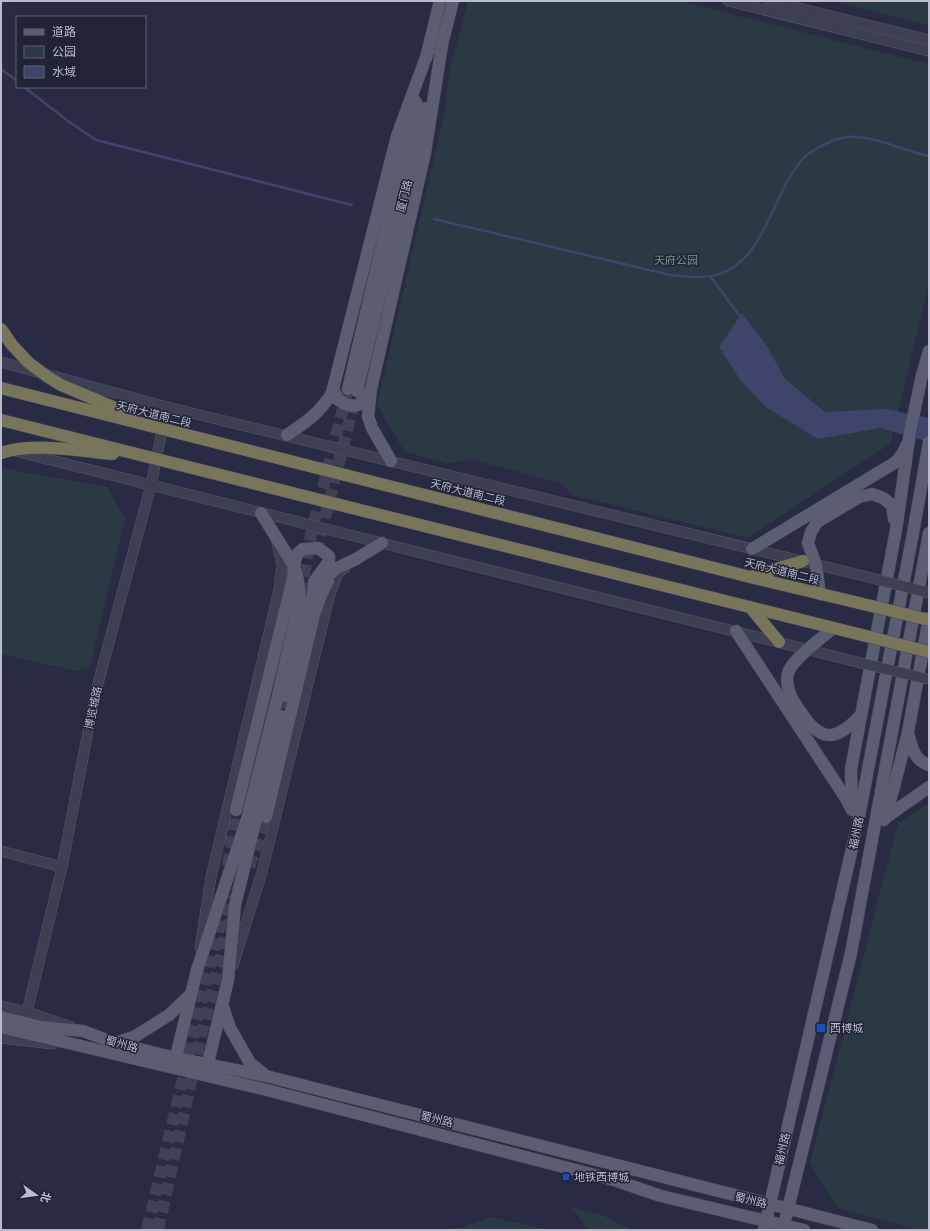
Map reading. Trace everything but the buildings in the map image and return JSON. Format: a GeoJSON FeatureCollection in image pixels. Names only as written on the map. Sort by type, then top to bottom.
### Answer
{"type":"FeatureCollection","features":[{"type":"Feature","properties":{"kind":"highway"},"geometry":{"type":"LineString","coordinates":[[1,329],[12,345],[29,363],[61,385],[170,431]]}},
{"type":"Feature","properties":{"kind":"highway","name":"天府大道南二段"},"geometry":{"type":"LineString","coordinates":[[1,388],[750,577],[929,619]]}},
{"type":"Feature","properties":{"kind":"highway"},"geometry":{"type":"LineString","coordinates":[[1,420],[929,652]]}},
{"type":"Feature","properties":{"kind":"highway"},"geometry":{"type":"LineString","coordinates":[[1,453],[22,448],[44,448],[153,458]]}},
{"type":"Feature","properties":{"kind":"highway"},"geometry":{"type":"LineString","coordinates":[[750,577],[803,561]]}},
{"type":"Feature","properties":{"kind":"highway"},"geometry":{"type":"LineString","coordinates":[[750,607],[779,642]]}},
{"type":"Feature","properties":{"kind":"main road","name":"厦门路"},"geometry":{"type":"LineString","coordinates":[[440,1],[353,390],[453,1]]}},
{"type":"Feature","properties":{"kind":"main road"},"geometry":{"type":"LineString","coordinates":[[391,461],[368,416],[371,389],[426,152],[442,45]]}},
{"type":"Feature","properties":{"kind":"main road"},"geometry":{"type":"LineString","coordinates":[[287,436],[313,418],[325,405],[332,393],[397,136],[428,52]]}},
{"type":"Feature","properties":{"kind":"main road"},"geometry":{"type":"LineString","coordinates":[[832,935],[852,810],[851,769],[896,530],[910,432],[929,351]]}},
{"type":"Feature","properties":{"kind":"main road"},"geometry":{"type":"LineString","coordinates":[[333,388],[337,399],[347,405],[355,406],[360,404],[371,389]]}},
{"type":"Feature","properties":{"kind":"main road"},"geometry":{"type":"LineString","coordinates":[[752,549],[896,462],[903,453],[910,432]]}},
{"type":"Feature","properties":{"kind":"main road","name":"福州路"},"geometry":{"type":"LineString","coordinates":[[762,1227],[769,1205],[857,827],[929,442]]}},
{"type":"Feature","properties":{"kind":"main road"},"geometry":{"type":"LineString","coordinates":[[820,594],[816,565],[808,543],[811,532],[817,522],[859,497],[872,494],[883,498],[892,505],[896,530]]}},
{"type":"Feature","properties":{"kind":"main road"},"geometry":{"type":"LineString","coordinates":[[175,1063],[197,970],[247,819],[300,599],[298,580],[294,566],[261,513]]}},
{"type":"Feature","properties":{"kind":"main road","name":"福州路"},"geometry":{"type":"LineString","coordinates":[[784,1228],[851,953],[929,534]]}},
{"type":"Feature","properties":{"kind":"main road"},"geometry":{"type":"LineString","coordinates":[[314,591],[335,569],[356,559],[382,543]]}},
{"type":"Feature","properties":{"kind":"main road"},"geometry":{"type":"LineString","coordinates":[[205,1076],[228,980],[236,905],[306,615],[314,591],[314,582],[329,561],[329,556],[318,548],[303,549],[298,553],[236,810]]}},
{"type":"Feature","properties":{"kind":"main road"},"geometry":{"type":"LineString","coordinates":[[266,817],[314,615],[322,593],[335,569]]}},
{"type":"Feature","properties":{"kind":"main road"},"geometry":{"type":"LineString","coordinates":[[851,953],[908,732],[929,619]]}},
{"type":"Feature","properties":{"kind":"main road"},"geometry":{"type":"LineString","coordinates":[[834,628],[794,662],[788,673],[790,694],[810,723],[820,732],[830,735],[849,727],[860,716]]}},
{"type":"Feature","properties":{"kind":"main road"},"geometry":{"type":"LineString","coordinates":[[736,632],[845,797],[852,810]]}},
{"type":"Feature","properties":{"kind":"main road"},"geometry":{"type":"LineString","coordinates":[[908,732],[913,752],[919,760],[929,765]]}},
{"type":"Feature","properties":{"kind":"main road"},"geometry":{"type":"LineString","coordinates":[[885,818],[929,786]]}},
{"type":"Feature","properties":{"kind":"main road"},"geometry":{"type":"LineString","coordinates":[[115,1044],[134,1037],[169,1015],[191,994]]}},
{"type":"Feature","properties":{"kind":"main road"},"geometry":{"type":"LineString","coordinates":[[222,1002],[230,1028],[250,1063],[266,1076]]}},
{"type":"Feature","properties":{"kind":"main road","name":"蜀州路"},"geometry":{"type":"LineString","coordinates":[[1,1017],[41,1027],[83,1031],[115,1044],[175,1063],[205,1076],[270,1091],[599,1176],[762,1227],[804,1230]]}},
{"type":"Feature","properties":{"kind":"main road","name":"蜀州路"},"geometry":{"type":"LineString","coordinates":[[1,1027],[82,1047],[175,1063],[208,1064],[266,1076],[872,1230]]}},
{"type":"Feature","properties":{"kind":"street"},"geometry":{"type":"LineString","coordinates":[[728,1],[929,50]]}},
{"type":"Feature","properties":{"kind":"street"},"geometry":{"type":"LineString","coordinates":[[769,1],[929,40]]}},
{"type":"Feature","properties":{"kind":"street"},"geometry":{"type":"LineString","coordinates":[[1,362],[167,407],[803,561],[929,593]]}},
{"type":"Feature","properties":{"kind":"street","name":"博览城路"},"geometry":{"type":"LineString","coordinates":[[27,1012],[62,867],[95,695],[151,485],[167,407]]}},
{"type":"Feature","properties":{"kind":"street"},"geometry":{"type":"LineString","coordinates":[[1,448],[928,679]]}},
{"type":"Feature","properties":{"kind":"street"},"geometry":{"type":"LineString","coordinates":[[197,970],[211,877],[279,590],[282,566],[277,540]]}},
{"type":"Feature","properties":{"kind":"street"},"geometry":{"type":"LineString","coordinates":[[228,980],[262,872],[330,594],[338,573],[356,559]]}},
{"type":"Feature","properties":{"kind":"street"},"geometry":{"type":"LineString","coordinates":[[1,851],[62,867]]}},
{"type":"Feature","properties":{"kind":"street"},"geometry":{"type":"LineString","coordinates":[[1,1006],[27,1012],[83,1031]]}},
{"type":"Feature","properties":{"kind":"street"},"geometry":{"type":"LineString","coordinates":[[1,1038],[82,1047]]}},
{"type":"Feature","properties":{"kind":"green space","name":"天府公园"},"geometry":{"type":"Polygon","coordinates":[[[468,1],[679,1],[929,64],[929,285],[890,444],[748,538],[573,495],[561,483],[469,459],[447,464],[404,451],[377,405],[445,110],[449,72],[468,1]]]}},
{"type":"Feature","properties":{"kind":"green space"},"geometry":{"type":"Polygon","coordinates":[[[833,1],[929,1],[929,25],[833,1]]]}},
{"type":"Feature","properties":{"kind":"green space"},"geometry":{"type":"Polygon","coordinates":[[[1,468],[107,487],[125,518],[90,667],[76,671],[1,654],[1,468]]]}},
{"type":"Feature","properties":{"kind":"green space"},"geometry":{"type":"Polygon","coordinates":[[[929,803],[929,1230],[918,1230],[838,1208],[810,1163],[898,823],[929,803]]]}},
{"type":"Feature","properties":{"kind":"green space"},"geometry":{"type":"Polygon","coordinates":[[[571,1207],[604,1216],[632,1230],[587,1230],[588,1229],[571,1207]]]}},
{"type":"Feature","properties":{"kind":"green space"},"geometry":{"type":"Polygon","coordinates":[[[492,1217],[548,1230],[436,1230],[459,1228],[492,1217]]]}},
{"type":"Feature","properties":{"kind":"water"},"geometry":{"type":"Polygon","coordinates":[[[742,313],[767,346],[785,379],[825,412],[886,409],[929,418],[929,442],[880,428],[818,439],[767,408],[741,381],[719,347],[742,313]]]}},
{"type":"Feature","properties":{"kind":"waterway"},"geometry":{"type":"LineString","coordinates":[[1,69],[16,80]]}},
{"type":"Feature","properties":{"kind":"waterway"},"geometry":{"type":"LineString","coordinates":[[25,88],[68,121],[96,140],[352,205]]}},
{"type":"Feature","properties":{"kind":"waterway"},"geometry":{"type":"LineString","coordinates":[[434,219],[670,275],[706,277],[727,271],[740,262],[751,250],[769,220],[792,173],[806,156],[821,146],[840,138],[868,138],[929,156]]}},
{"type":"Feature","properties":{"kind":"waterway"},"geometry":{"type":"LineString","coordinates":[[710,276],[742,319]]}},
{"type":"Feature","properties":{"kind":"tunnel"},"geometry":{"type":"LineString","coordinates":[[301,594],[311,534],[348,389]]}},
{"type":"Feature","properties":{"kind":"tunnel"},"geometry":{"type":"LineString","coordinates":[[316,553],[357,391]]}},
{"type":"Feature","properties":{"kind":"tunnel"},"geometry":{"type":"LineString","coordinates":[[277,726],[286,686]]}},
{"type":"Feature","properties":{"kind":"tunnel"},"geometry":{"type":"LineString","coordinates":[[228,866],[236,810]]}},
{"type":"Feature","properties":{"kind":"tunnel"},"geometry":{"type":"LineString","coordinates":[[249,867],[266,817]]}},
{"type":"Feature","properties":{"kind":"tunnel"},"geometry":{"type":"LineString","coordinates":[[147,1230],[227,894]]}},
{"type":"Feature","properties":{"kind":"tunnel"},"geometry":{"type":"LineString","coordinates":[[158,1230],[200,1041],[230,919]]}},
{"type":"Feature","properties":{"kind":"place","name":"西博城"},"geometry":{"type":"Point","coordinates":[821,1028]}},
{"type":"Feature","properties":{"kind":"place","name":"地铁西博城"},"geometry":{"type":"Point","coordinates":[566,1177]}}]}
